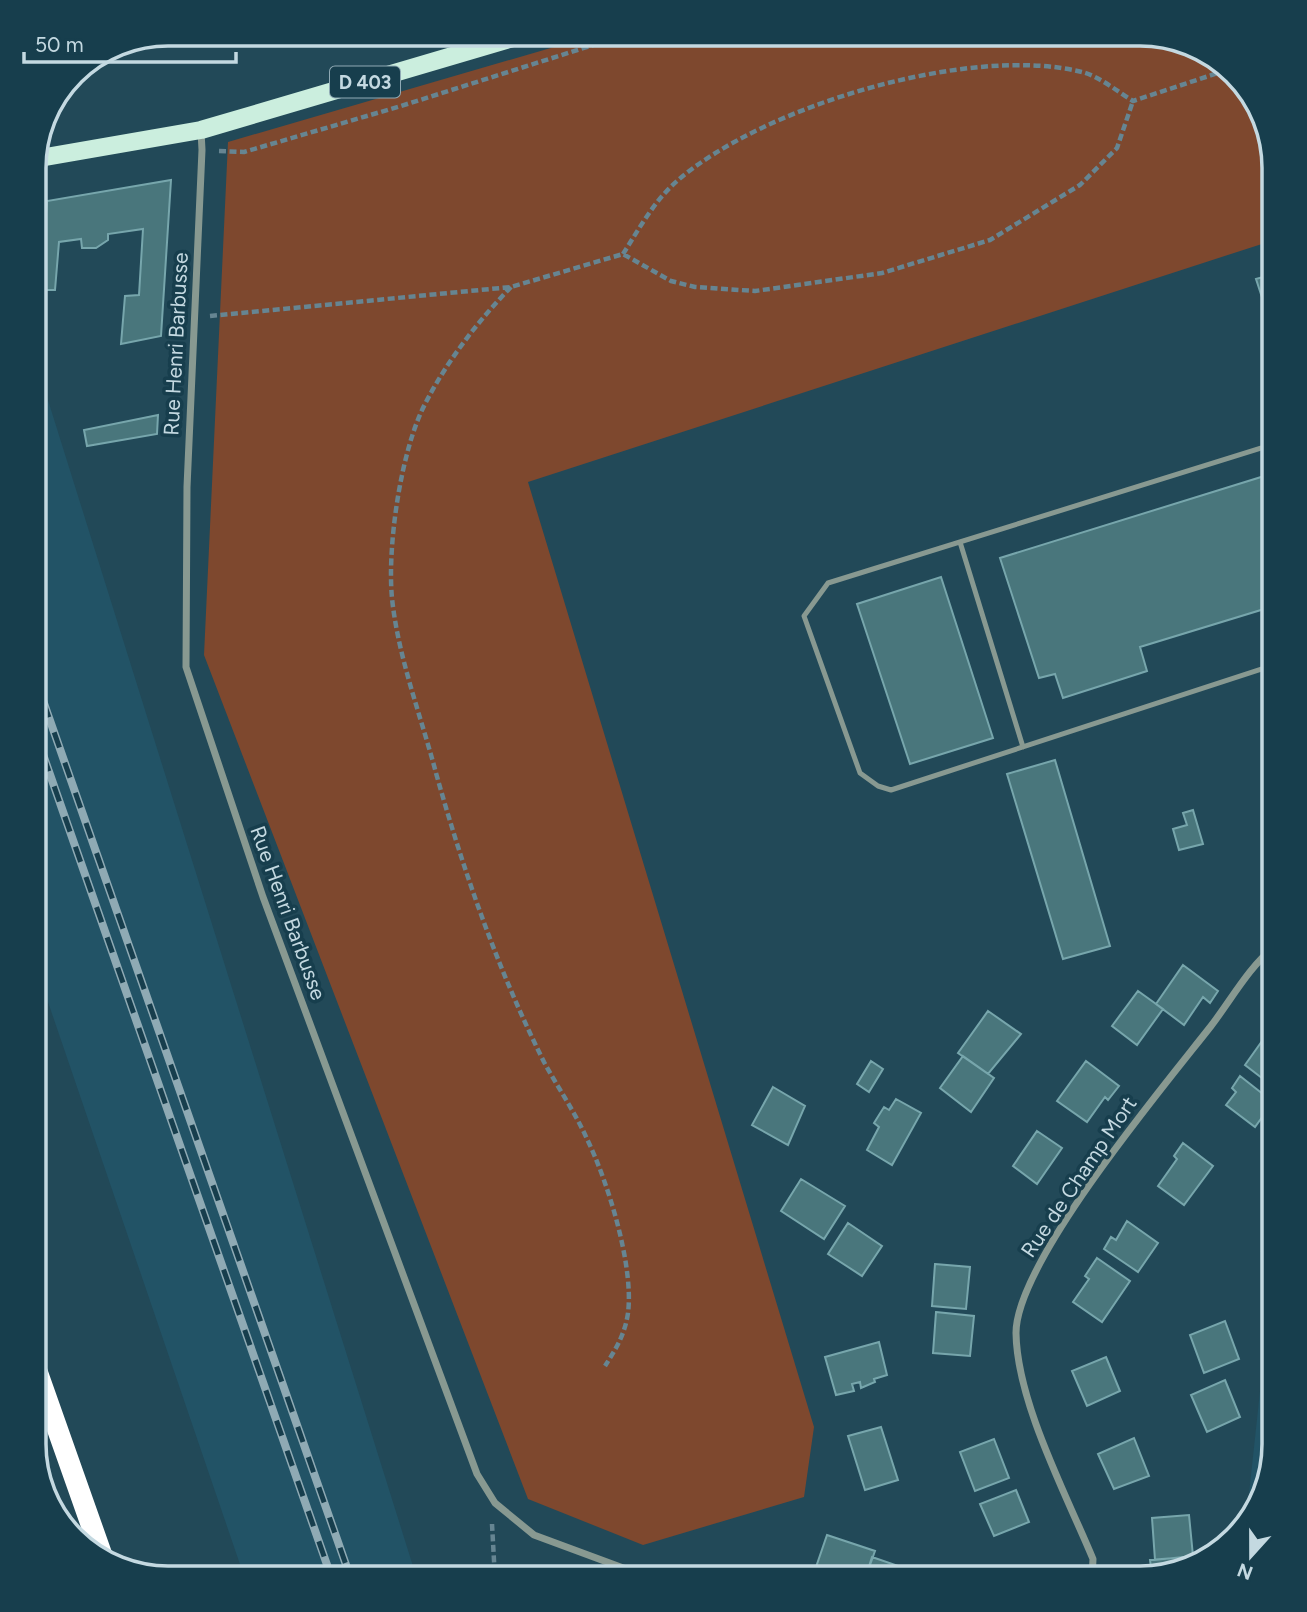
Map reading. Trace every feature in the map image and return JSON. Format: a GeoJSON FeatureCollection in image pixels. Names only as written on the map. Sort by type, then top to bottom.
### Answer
{"type":"FeatureCollection","features":[{"type":"Feature","properties":{"kind":"highway"},"geometry":{"type":"LineString","coordinates":[[46,1397],[98,1545]]}},
{"type":"Feature","properties":{"kind":"main road","name":"D 403"},"geometry":{"type":"LineString","coordinates":[[46,157],[201,130],[486,46]]}},
{"type":"Feature","properties":{"kind":"street","name":"Rue Henri Barbusse"},"geometry":{"type":"LineString","coordinates":[[201,130],[187,487],[186,667],[263,897],[477,1474],[495,1503],[534,1535],[618,1566]]}},
{"type":"Feature","properties":{"kind":"street","name":"Rue de Champ Mort"},"geometry":{"type":"LineString","coordinates":[[1093,1566],[1093,1559],[1023,1388],[1016,1331],[1028,1286],[1096,1178],[1148,1106],[1262,962]]}},
{"type":"Feature","properties":{"kind":"lane"},"geometry":{"type":"LineString","coordinates":[[1262,448],[828,583],[804,616],[860,773],[878,786],[891,790],[1262,669]]}},
{"type":"Feature","properties":{"kind":"lane"},"geometry":{"type":"LineString","coordinates":[[960,542],[1023,747]]}},
{"type":"Feature","properties":{"kind":"path"},"geometry":{"type":"LineString","coordinates":[[202,150],[244,152],[590,46]]}},
{"type":"Feature","properties":{"kind":"path"},"geometry":{"type":"LineString","coordinates":[[195,318],[511,287],[623,254],[651,212],[677,182],[754,130],[843,96],[956,70],[1043,65],[1085,73],[1133,101],[1217,73]]}},
{"type":"Feature","properties":{"kind":"path"},"geometry":{"type":"LineString","coordinates":[[623,254],[671,281],[695,287],[755,291],[882,273],[990,240],[1080,186],[1117,148],[1133,101]]}},
{"type":"Feature","properties":{"kind":"path"},"geometry":{"type":"LineString","coordinates":[[511,287],[481,317],[424,405],[410,446],[394,522],[392,597],[404,657],[447,812],[484,931],[545,1063],[587,1139],[612,1202],[628,1282],[628,1313],[620,1342],[605,1366]]}},
{"type":"Feature","properties":{"kind":"path"},"geometry":{"type":"LineString","coordinates":[[494,1566],[491,1531],[495,1503]]}},
{"type":"Feature","properties":{"kind":"shaded area"},"geometry":{"type":"Polygon","coordinates":[[[557,46],[1148,46],[1171,50],[1201,62],[1231,87],[1249,113],[1255,128],[1262,167],[1262,244],[528,482],[814,1427],[804,1497],[643,1545],[528,1499],[204,655],[228,142],[557,46]]]}},
{"type":"Feature","properties":{"kind":"shaded area"},"geometry":{"type":"Polygon","coordinates":[[[46,393],[413,1566],[241,1566],[46,996],[46,393]]]}},
{"type":"Feature","properties":{"kind":"shaded area"},"geometry":{"type":"Polygon","coordinates":[[[1262,1373],[1262,1445],[1249,1498],[1262,1373]]]}},
{"type":"Feature","properties":{"kind":"building"},"geometry":{"type":"Polygon","coordinates":[[[171,180],[161,336],[121,344],[125,296],[139,295],[143,229],[108,234],[108,240],[96,248],[82,248],[81,239],[59,242],[55,290],[46,290],[47,201],[171,180]]]}},
{"type":"Feature","properties":{"kind":"building"},"geometry":{"type":"Polygon","coordinates":[[[1262,277],[1262,297],[1256,279],[1262,277]]]}},
{"type":"Feature","properties":{"kind":"building"},"geometry":{"type":"Polygon","coordinates":[[[158,415],[157,434],[87,446],[84,430],[158,415]]]}},
{"type":"Feature","properties":{"kind":"building"},"geometry":{"type":"Polygon","coordinates":[[[1262,477],[1262,610],[1140,647],[1147,671],[1063,698],[1055,674],[1039,678],[1000,558],[1262,477]]]}},
{"type":"Feature","properties":{"kind":"building"},"geometry":{"type":"Polygon","coordinates":[[[941,577],[993,738],[910,764],[857,604],[941,577]]]}},
{"type":"Feature","properties":{"kind":"building"},"geometry":{"type":"Polygon","coordinates":[[[1055,760],[1110,946],[1063,959],[1007,774],[1055,760]]]}},
{"type":"Feature","properties":{"kind":"building"},"geometry":{"type":"Polygon","coordinates":[[[1193,810],[1203,844],[1179,850],[1173,829],[1187,825],[1183,813],[1193,810]]]}},
{"type":"Feature","properties":{"kind":"building"},"geometry":{"type":"Polygon","coordinates":[[[1183,965],[1218,991],[1210,1003],[1203,997],[1184,1025],[1156,1004],[1183,965]]]}},
{"type":"Feature","properties":{"kind":"building"},"geometry":{"type":"Polygon","coordinates":[[[1138,991],[1163,1009],[1137,1045],[1112,1026],[1138,991]]]}},
{"type":"Feature","properties":{"kind":"building"},"geometry":{"type":"Polygon","coordinates":[[[988,1011],[1021,1034],[988,1074],[958,1053],[988,1011]]]}},
{"type":"Feature","properties":{"kind":"building"},"geometry":{"type":"Polygon","coordinates":[[[1262,1041],[1262,1078],[1245,1065],[1262,1041]]]}},
{"type":"Feature","properties":{"kind":"building"},"geometry":{"type":"Polygon","coordinates":[[[963,1056],[994,1078],[971,1112],[940,1088],[963,1056]]]}},
{"type":"Feature","properties":{"kind":"building"},"geometry":{"type":"Polygon","coordinates":[[[871,1061],[883,1069],[869,1092],[857,1084],[871,1061]]]}},
{"type":"Feature","properties":{"kind":"building"},"geometry":{"type":"Polygon","coordinates":[[[1086,1061],[1119,1086],[1108,1100],[1105,1097],[1087,1122],[1057,1101],[1086,1061]]]}},
{"type":"Feature","properties":{"kind":"building"},"geometry":{"type":"Polygon","coordinates":[[[1240,1076],[1262,1093],[1262,1117],[1255,1127],[1226,1105],[1236,1092],[1232,1088],[1240,1076]]]}},
{"type":"Feature","properties":{"kind":"building"},"geometry":{"type":"Polygon","coordinates":[[[773,1087],[805,1106],[788,1145],[752,1125],[773,1087]]]}},
{"type":"Feature","properties":{"kind":"building"},"geometry":{"type":"Polygon","coordinates":[[[896,1099],[921,1113],[892,1165],[867,1150],[879,1127],[874,1123],[884,1107],[889,1110],[896,1099]]]}},
{"type":"Feature","properties":{"kind":"building"},"geometry":{"type":"Polygon","coordinates":[[[1037,1131],[1062,1148],[1037,1184],[1013,1166],[1037,1131]]]}},
{"type":"Feature","properties":{"kind":"building"},"geometry":{"type":"Polygon","coordinates":[[[1183,1143],[1213,1166],[1184,1205],[1158,1186],[1177,1159],[1174,1156],[1183,1143]]]}},
{"type":"Feature","properties":{"kind":"building"},"geometry":{"type":"Polygon","coordinates":[[[801,1179],[845,1206],[824,1239],[781,1211],[801,1179]]]}},
{"type":"Feature","properties":{"kind":"building"},"geometry":{"type":"Polygon","coordinates":[[[1127,1221],[1158,1243],[1138,1272],[1104,1249],[1111,1237],[1116,1240],[1127,1221]]]}},
{"type":"Feature","properties":{"kind":"building"},"geometry":{"type":"Polygon","coordinates":[[[848,1223],[882,1246],[862,1276],[828,1254],[848,1223]]]}},
{"type":"Feature","properties":{"kind":"building"},"geometry":{"type":"Polygon","coordinates":[[[1097,1258],[1130,1281],[1102,1322],[1073,1302],[1089,1279],[1085,1276],[1097,1258]]]}},
{"type":"Feature","properties":{"kind":"building"},"geometry":{"type":"Polygon","coordinates":[[[935,1264],[970,1267],[966,1309],[932,1306],[935,1264]]]}},
{"type":"Feature","properties":{"kind":"building"},"geometry":{"type":"Polygon","coordinates":[[[936,1312],[974,1316],[970,1356],[933,1353],[936,1312]]]}},
{"type":"Feature","properties":{"kind":"building"},"geometry":{"type":"Polygon","coordinates":[[[1225,1321],[1239,1359],[1204,1373],[1190,1335],[1225,1321]]]}},
{"type":"Feature","properties":{"kind":"building"},"geometry":{"type":"Polygon","coordinates":[[[879,1342],[887,1375],[874,1379],[875,1382],[861,1388],[860,1382],[852,1384],[854,1391],[836,1395],[825,1357],[879,1342]]]}},
{"type":"Feature","properties":{"kind":"building"},"geometry":{"type":"Polygon","coordinates":[[[1106,1357],[1120,1391],[1087,1406],[1072,1371],[1106,1357]]]}},
{"type":"Feature","properties":{"kind":"building"},"geometry":{"type":"Polygon","coordinates":[[[1225,1380],[1240,1417],[1207,1432],[1191,1395],[1225,1380]]]}},
{"type":"Feature","properties":{"kind":"building"},"geometry":{"type":"Polygon","coordinates":[[[881,1427],[898,1480],[865,1490],[848,1436],[881,1427]]]}},
{"type":"Feature","properties":{"kind":"building"},"geometry":{"type":"Polygon","coordinates":[[[1134,1438],[1149,1476],[1114,1489],[1098,1454],[1134,1438]]]}},
{"type":"Feature","properties":{"kind":"building"},"geometry":{"type":"Polygon","coordinates":[[[994,1439],[1009,1478],[975,1491],[960,1452],[994,1439]]]}},
{"type":"Feature","properties":{"kind":"building"},"geometry":{"type":"Polygon","coordinates":[[[1016,1490],[1029,1522],[994,1536],[980,1504],[1016,1490]]]}},
{"type":"Feature","properties":{"kind":"building"},"geometry":{"type":"Polygon","coordinates":[[[1189,1515],[1193,1553],[1187,1557],[1155,1560],[1152,1518],[1189,1515]]]}},
{"type":"Feature","properties":{"kind":"building"},"geometry":{"type":"Polygon","coordinates":[[[827,1535],[875,1551],[870,1566],[816,1566],[827,1535]]]}},
{"type":"Feature","properties":{"kind":"building"},"geometry":{"type":"Polygon","coordinates":[[[872,1557],[898,1566],[869,1566],[872,1557]]]}},
{"type":"Feature","properties":{"kind":"building"},"geometry":{"type":"Polygon","coordinates":[[[1186,1557],[1156,1565],[1151,1565],[1150,1560],[1186,1557]]]}},
{"type":"Feature","properties":{"kind":"railway"},"geometry":{"type":"LineString","coordinates":[[46,709],[346,1566]]}},
{"type":"Feature","properties":{"kind":"railway"},"geometry":{"type":"LineString","coordinates":[[46,763],[327,1566]]}}]}
